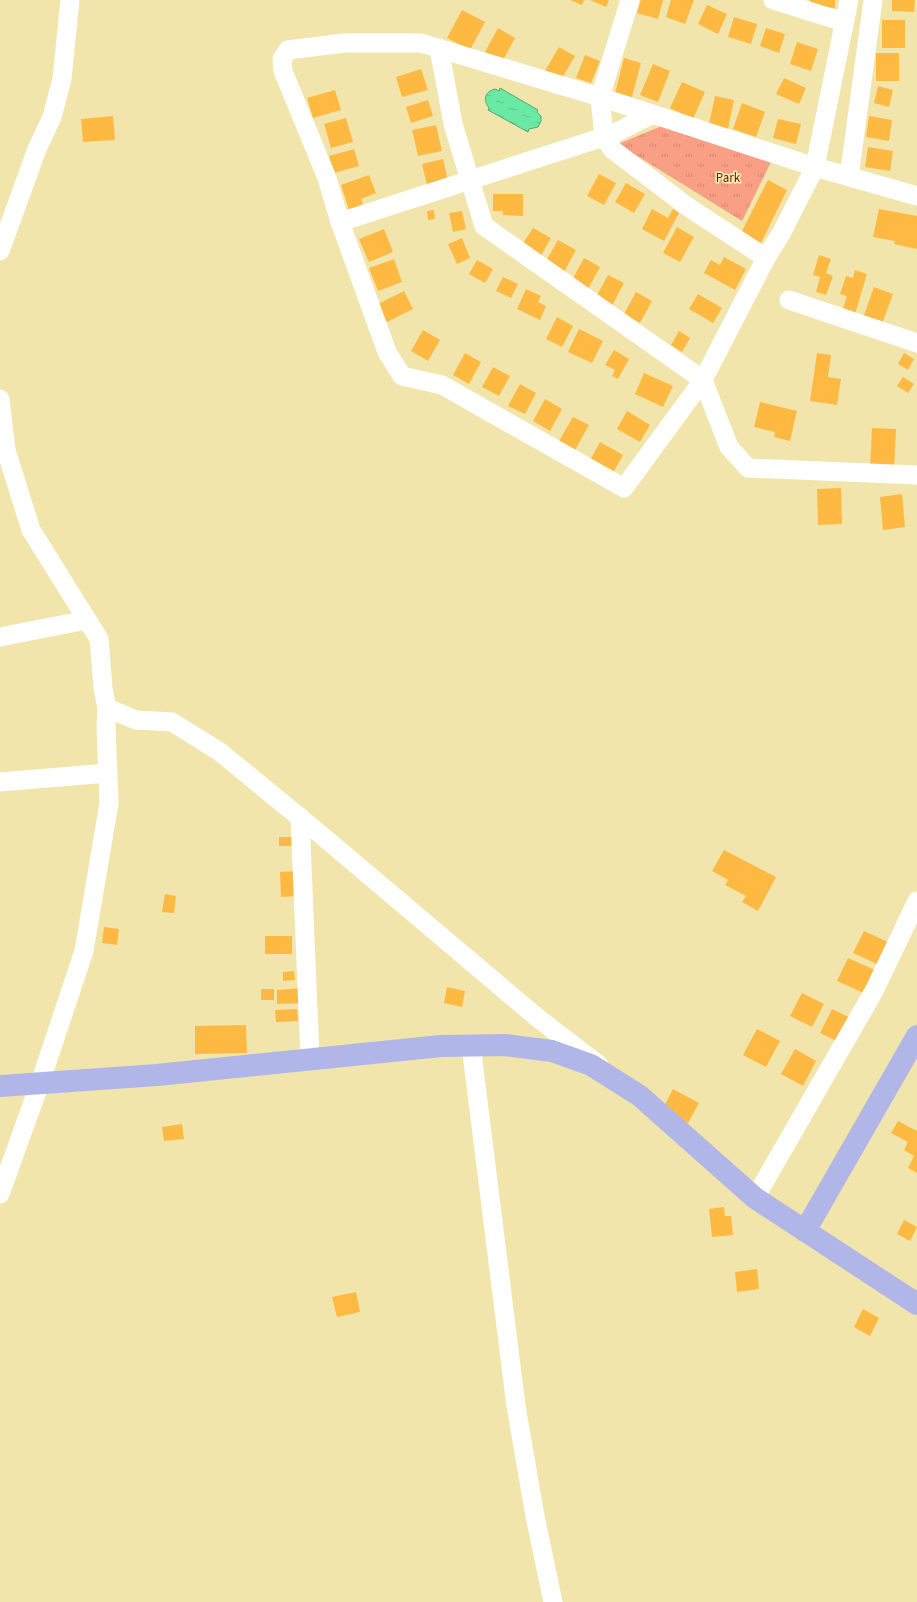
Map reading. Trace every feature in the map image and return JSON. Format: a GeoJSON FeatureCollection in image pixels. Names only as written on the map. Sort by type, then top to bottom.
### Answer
{"type":"FeatureCollection","features":[{"type":"Feature","properties":{"kind":"main road"},"geometry":{"type":"LineString","coordinates":[[805,1231],[917,1036]]}},
{"type":"Feature","properties":{"kind":"main road"},"geometry":{"type":"LineString","coordinates":[[0,1086],[157,1075],[441,1046],[505,1045],[552,1051],[591,1065],[640,1096],[755,1198],[917,1304]]}},
{"type":"Feature","properties":{"kind":"street"},"geometry":{"type":"LineString","coordinates":[[0,251],[37,149],[52,117],[62,79],[70,0]]}},
{"type":"Feature","properties":{"kind":"street"},"geometry":{"type":"LineString","coordinates":[[630,0],[600,97],[604,137],[613,150],[688,207],[766,258]]}},
{"type":"Feature","properties":{"kind":"street"},"geometry":{"type":"LineString","coordinates":[[772,0],[844,22]]}},
{"type":"Feature","properties":{"kind":"street"},"geometry":{"type":"LineString","coordinates":[[849,0],[815,167],[782,232],[766,258],[702,380],[624,488],[442,385],[402,376],[387,352],[340,222],[327,178],[283,71],[282,59],[288,50],[344,43],[421,43],[600,97],[815,167],[917,196]]}},
{"type":"Feature","properties":{"kind":"street"},"geometry":{"type":"LineString","coordinates":[[848,177],[874,0]]}},
{"type":"Feature","properties":{"kind":"street"},"geometry":{"type":"LineString","coordinates":[[440,48],[453,124],[484,226],[702,380],[729,447],[748,468],[917,475]]}},
{"type":"Feature","properties":{"kind":"street"},"geometry":{"type":"LineString","coordinates":[[340,222],[613,134],[653,114]]}},
{"type":"Feature","properties":{"kind":"street"},"geometry":{"type":"LineString","coordinates":[[789,300],[917,343]]}},
{"type":"Feature","properties":{"kind":"street"},"geometry":{"type":"LineString","coordinates":[[0,400],[6,450],[31,530],[99,639],[103,688],[107,708],[106,727],[109,803],[84,951],[40,1083],[0,1194]]}},
{"type":"Feature","properties":{"kind":"street"},"geometry":{"type":"LineString","coordinates":[[0,637],[88,620]]}},
{"type":"Feature","properties":{"kind":"street"},"geometry":{"type":"LineString","coordinates":[[107,708],[136,720],[172,722],[220,752],[300,817],[540,1019],[640,1096]]}},
{"type":"Feature","properties":{"kind":"street"},"geometry":{"type":"LineString","coordinates":[[0,782],[108,773]]}},
{"type":"Feature","properties":{"kind":"street"},"geometry":{"type":"LineString","coordinates":[[300,817],[310,1059]]}},
{"type":"Feature","properties":{"kind":"street"},"geometry":{"type":"LineString","coordinates":[[755,1198],[874,991],[917,901]]}},
{"type":"Feature","properties":{"kind":"street"},"geometry":{"type":"LineString","coordinates":[[471,1045],[516,1406],[535,1516],[553,1602]]}},
{"type":"Feature","properties":{"kind":"green space","name":"Park"},"geometry":{"type":"Polygon","coordinates":[[[664,125],[771,162],[742,221],[618,144],[664,125]]]}},
{"type":"Feature","properties":{"kind":"water"},"geometry":{"type":"Polygon","coordinates":[[[500,88],[538,110],[537,112],[541,116],[541,121],[538,127],[529,129],[528,132],[488,110],[489,108],[485,99],[487,94],[491,90],[495,89],[499,91],[500,88]]]}},
{"type":"Feature","properties":{"kind":"building"},"geometry":{"type":"Polygon","coordinates":[[[570,0],[584,0],[582,5],[570,0]]]}},
{"type":"Feature","properties":{"kind":"building"},"geometry":{"type":"Polygon","coordinates":[[[590,0],[609,0],[606,7],[590,0]]]}},
{"type":"Feature","properties":{"kind":"building"},"geometry":{"type":"Polygon","coordinates":[[[641,0],[663,0],[658,19],[637,13],[641,0]]]}},
{"type":"Feature","properties":{"kind":"building"},"geometry":{"type":"Polygon","coordinates":[[[671,0],[694,0],[685,24],[666,17],[671,0]]]}},
{"type":"Feature","properties":{"kind":"building"},"geometry":{"type":"Polygon","coordinates":[[[810,0],[835,0],[835,8],[809,6],[810,0]]]}},
{"type":"Feature","properties":{"kind":"building"},"geometry":{"type":"Polygon","coordinates":[[[892,0],[915,0],[914,12],[892,11],[892,0]]]}},
{"type":"Feature","properties":{"kind":"building"},"geometry":{"type":"Polygon","coordinates":[[[707,5],[727,14],[718,34],[698,24],[707,5]]]}},
{"type":"Feature","properties":{"kind":"building"},"geometry":{"type":"Polygon","coordinates":[[[462,10],[485,22],[470,50],[447,38],[462,10]]]}},
{"type":"Feature","properties":{"kind":"building"},"geometry":{"type":"Polygon","coordinates":[[[734,17],[757,24],[751,44],[728,37],[734,17]]]}},
{"type":"Feature","properties":{"kind":"building"},"geometry":{"type":"Polygon","coordinates":[[[882,20],[905,20],[905,48],[882,48],[882,20]]]}},
{"type":"Feature","properties":{"kind":"building"},"geometry":{"type":"Polygon","coordinates":[[[498,28],[515,38],[502,62],[485,52],[498,28]]]}},
{"type":"Feature","properties":{"kind":"building"},"geometry":{"type":"Polygon","coordinates":[[[766,28],[785,34],[779,53],[760,46],[766,28]]]}},
{"type":"Feature","properties":{"kind":"building"},"geometry":{"type":"Polygon","coordinates":[[[797,42],[818,49],[811,71],[790,64],[797,42]]]}},
{"type":"Feature","properties":{"kind":"building"},"geometry":{"type":"Polygon","coordinates":[[[559,47],[575,56],[561,80],[545,71],[559,47]]]}},
{"type":"Feature","properties":{"kind":"building"},"geometry":{"type":"Polygon","coordinates":[[[876,53],[899,53],[899,81],[876,81],[876,53]]]}},
{"type":"Feature","properties":{"kind":"building"},"geometry":{"type":"Polygon","coordinates":[[[585,55],[600,61],[591,83],[576,78],[585,55]]]}},
{"type":"Feature","properties":{"kind":"building"},"geometry":{"type":"Polygon","coordinates":[[[624,58],[641,63],[632,97],[615,93],[624,58]]]}},
{"type":"Feature","properties":{"kind":"building"},"geometry":{"type":"Polygon","coordinates":[[[653,64],[670,71],[658,102],[640,95],[653,64]]]}},
{"type":"Feature","properties":{"kind":"building"},"geometry":{"type":"Polygon","coordinates":[[[421,69],[428,90],[402,97],[396,77],[421,69]]]}},
{"type":"Feature","properties":{"kind":"building"},"geometry":{"type":"Polygon","coordinates":[[[784,78],[806,88],[799,104],[776,94],[784,78]]]}},
{"type":"Feature","properties":{"kind":"building"},"geometry":{"type":"Polygon","coordinates":[[[682,82],[705,92],[693,119],[670,108],[682,82]]]}},
{"type":"Feature","properties":{"kind":"building"},"geometry":{"type":"Polygon","coordinates":[[[878,86],[893,90],[889,107],[874,103],[878,86]]]}},
{"type":"Feature","properties":{"kind":"building"},"geometry":{"type":"Polygon","coordinates":[[[335,90],[341,110],[313,118],[307,98],[335,90]]]}},
{"type":"Feature","properties":{"kind":"building"},"geometry":{"type":"Polygon","coordinates":[[[715,96],[734,100],[727,134],[718,132],[720,126],[709,124],[715,96]]]}},
{"type":"Feature","properties":{"kind":"building"},"geometry":{"type":"Polygon","coordinates":[[[428,100],[433,116],[411,123],[406,107],[428,100]]]}},
{"type":"Feature","properties":{"kind":"building"},"geometry":{"type":"Polygon","coordinates":[[[742,103],[765,112],[756,137],[733,129],[742,103]]]}},
{"type":"Feature","properties":{"kind":"building"},"geometry":{"type":"Polygon","coordinates":[[[113,116],[115,140],[83,142],[81,119],[113,116]]]}},
{"type":"Feature","properties":{"kind":"building"},"geometry":{"type":"Polygon","coordinates":[[[869,116],[892,120],[889,141],[866,137],[869,116]]]}},
{"type":"Feature","properties":{"kind":"building"},"geometry":{"type":"Polygon","coordinates":[[[346,118],[353,142],[331,148],[324,124],[346,118]]]}},
{"type":"Feature","properties":{"kind":"building"},"geometry":{"type":"Polygon","coordinates":[[[778,119],[801,124],[796,144],[773,138],[778,119]]]}},
{"type":"Feature","properties":{"kind":"building"},"geometry":{"type":"Polygon","coordinates":[[[436,125],[442,151],[418,156],[412,130],[436,125]]]}},
{"type":"Feature","properties":{"kind":"building"},"geometry":{"type":"Polygon","coordinates":[[[868,147],[893,151],[890,171],[865,167],[868,147]]]}},
{"type":"Feature","properties":{"kind":"building"},"geometry":{"type":"Polygon","coordinates":[[[354,149],[359,166],[334,173],[329,156],[354,149]]]}},
{"type":"Feature","properties":{"kind":"building"},"geometry":{"type":"Polygon","coordinates":[[[443,159],[448,181],[427,185],[422,164],[443,159]]]}},
{"type":"Feature","properties":{"kind":"building"},"geometry":{"type":"Polygon","coordinates":[[[599,174],[616,183],[604,205],[587,196],[599,174]]]}},
{"type":"Feature","properties":{"kind":"building"},"geometry":{"type":"Polygon","coordinates":[[[369,175],[376,193],[361,199],[363,204],[349,210],[341,185],[369,175]]]}},
{"type":"Feature","properties":{"kind":"building"},"geometry":{"type":"Polygon","coordinates":[[[768,180],[787,190],[761,243],[741,233],[768,180]]]}},
{"type":"Feature","properties":{"kind":"building"},"geometry":{"type":"Polygon","coordinates":[[[626,183],[645,194],[634,213],[615,202],[626,183]]]}},
{"type":"Feature","properties":{"kind":"building"},"geometry":{"type":"Polygon","coordinates":[[[493,194],[523,194],[523,216],[503,215],[503,211],[493,211],[493,194]]]}},
{"type":"Feature","properties":{"kind":"building"},"geometry":{"type":"Polygon","coordinates":[[[652,209],[668,218],[673,209],[679,213],[664,241],[642,229],[652,209]]]}},
{"type":"Feature","properties":{"kind":"building"},"geometry":{"type":"Polygon","coordinates":[[[879,209],[917,216],[917,249],[894,244],[895,241],[873,237],[879,209]]]}},
{"type":"Feature","properties":{"kind":"building"},"geometry":{"type":"Polygon","coordinates":[[[434,210],[435,219],[428,220],[427,211],[434,210]]]}},
{"type":"Feature","properties":{"kind":"building"},"geometry":{"type":"Polygon","coordinates":[[[462,211],[466,229],[453,232],[449,213],[462,211]]]}},
{"type":"Feature","properties":{"kind":"building"},"geometry":{"type":"Polygon","coordinates":[[[677,227],[694,237],[680,262],[663,253],[677,227]]]}},
{"type":"Feature","properties":{"kind":"building"},"geometry":{"type":"Polygon","coordinates":[[[533,228],[551,238],[539,259],[520,248],[533,228]]]}},
{"type":"Feature","properties":{"kind":"building"},"geometry":{"type":"Polygon","coordinates":[[[384,229],[393,252],[369,262],[359,239],[384,229]]]}},
{"type":"Feature","properties":{"kind":"building"},"geometry":{"type":"Polygon","coordinates":[[[462,238],[470,258],[457,264],[448,244],[462,238]]]}},
{"type":"Feature","properties":{"kind":"building"},"geometry":{"type":"Polygon","coordinates":[[[558,240],[576,250],[564,272],[546,261],[558,240]]]}},
{"type":"Feature","properties":{"kind":"building"},"geometry":{"type":"Polygon","coordinates":[[[819,255],[831,259],[826,273],[833,276],[826,295],[816,292],[820,277],[813,275],[819,255]]]}},
{"type":"Feature","properties":{"kind":"building"},"geometry":{"type":"Polygon","coordinates":[[[724,257],[746,269],[735,290],[704,273],[711,260],[720,265],[724,257]]]}},
{"type":"Feature","properties":{"kind":"building"},"geometry":{"type":"Polygon","coordinates":[[[584,258],[600,267],[587,291],[571,282],[584,258]]]}},
{"type":"Feature","properties":{"kind":"building"},"geometry":{"type":"Polygon","coordinates":[[[394,259],[402,282],[378,291],[369,268],[394,259]]]}},
{"type":"Feature","properties":{"kind":"building"},"geometry":{"type":"Polygon","coordinates":[[[477,260],[493,269],[485,283],[469,274],[477,260]]]}},
{"type":"Feature","properties":{"kind":"building"},"geometry":{"type":"Polygon","coordinates":[[[855,270],[867,274],[855,314],[842,311],[847,296],[840,294],[846,276],[853,278],[855,270]]]}},
{"type":"Feature","properties":{"kind":"building"},"geometry":{"type":"Polygon","coordinates":[[[608,275],[624,283],[612,306],[596,297],[608,275]]]}},
{"type":"Feature","properties":{"kind":"building"},"geometry":{"type":"Polygon","coordinates":[[[503,277],[518,284],[511,298],[496,291],[503,277]]]}},
{"type":"Feature","properties":{"kind":"building"},"geometry":{"type":"Polygon","coordinates":[[[874,287],[893,294],[882,324],[863,318],[874,287]]]}},
{"type":"Feature","properties":{"kind":"building"},"geometry":{"type":"Polygon","coordinates":[[[526,289],[541,296],[538,302],[546,306],[540,320],[517,309],[526,289]]]}},
{"type":"Feature","properties":{"kind":"building"},"geometry":{"type":"Polygon","coordinates":[[[404,291],[413,309],[387,322],[378,304],[404,291]]]}},
{"type":"Feature","properties":{"kind":"building"},"geometry":{"type":"Polygon","coordinates":[[[636,292],[652,301],[640,323],[624,314],[636,292]]]}},
{"type":"Feature","properties":{"kind":"building"},"geometry":{"type":"Polygon","coordinates":[[[698,294],[722,308],[713,323],[689,309],[698,294]]]}},
{"type":"Feature","properties":{"kind":"building"},"geometry":{"type":"Polygon","coordinates":[[[557,317],[573,326],[562,347],[546,339],[557,317]]]}},
{"type":"Feature","properties":{"kind":"building"},"geometry":{"type":"Polygon","coordinates":[[[579,329],[603,341],[592,363],[568,352],[579,329]]]}},
{"type":"Feature","properties":{"kind":"building"},"geometry":{"type":"Polygon","coordinates":[[[423,330],[440,340],[428,361],[411,351],[423,330]]]}},
{"type":"Feature","properties":{"kind":"building"},"geometry":{"type":"Polygon","coordinates":[[[679,331],[690,338],[682,352],[671,345],[679,331]]]}},
{"type":"Feature","properties":{"kind":"building"},"geometry":{"type":"Polygon","coordinates":[[[614,350],[629,359],[618,379],[612,376],[615,370],[605,365],[614,350]]]}},
{"type":"Feature","properties":{"kind":"building"},"geometry":{"type":"Polygon","coordinates":[[[465,353],[481,362],[469,384],[453,375],[465,353]]]}},
{"type":"Feature","properties":{"kind":"building"},"geometry":{"type":"Polygon","coordinates":[[[817,353],[831,355],[828,377],[841,379],[837,405],[810,401],[817,353]]]}},
{"type":"Feature","properties":{"kind":"building"},"geometry":{"type":"Polygon","coordinates":[[[904,353],[914,359],[908,370],[898,364],[904,353]]]}},
{"type":"Feature","properties":{"kind":"building"},"geometry":{"type":"Polygon","coordinates":[[[493,367],[510,376],[499,396],[482,387],[493,367]]]}},
{"type":"Feature","properties":{"kind":"building"},"geometry":{"type":"Polygon","coordinates":[[[644,373],[673,386],[663,407],[635,394],[644,373]]]}},
{"type":"Feature","properties":{"kind":"building"},"geometry":{"type":"Polygon","coordinates":[[[903,377],[914,384],[908,393],[897,386],[903,377]]]}},
{"type":"Feature","properties":{"kind":"building"},"geometry":{"type":"Polygon","coordinates":[[[520,384],[536,393],[525,414],[508,406],[520,384]]]}},
{"type":"Feature","properties":{"kind":"building"},"geometry":{"type":"Polygon","coordinates":[[[545,399],[562,409],[550,431],[533,421],[545,399]]]}},
{"type":"Feature","properties":{"kind":"building"},"geometry":{"type":"Polygon","coordinates":[[[760,402],[797,411],[790,441],[774,437],[775,432],[754,427],[760,402]]]}},
{"type":"Feature","properties":{"kind":"building"},"geometry":{"type":"Polygon","coordinates":[[[627,411],[650,425],[640,442],[617,429],[627,411]]]}},
{"type":"Feature","properties":{"kind":"building"},"geometry":{"type":"Polygon","coordinates":[[[573,417],[589,425],[575,450],[559,441],[573,417]]]}},
{"type":"Feature","properties":{"kind":"building"},"geometry":{"type":"Polygon","coordinates":[[[872,428],[896,429],[894,469],[870,468],[872,428]]]}},
{"type":"Feature","properties":{"kind":"building"},"geometry":{"type":"Polygon","coordinates":[[[600,442],[623,455],[612,475],[589,462],[600,442]]]}},
{"type":"Feature","properties":{"kind":"building"},"geometry":{"type":"Polygon","coordinates":[[[841,488],[842,524],[818,525],[817,489],[841,488]]]}},
{"type":"Feature","properties":{"kind":"building"},"geometry":{"type":"Polygon","coordinates":[[[902,494],[905,527],[883,530],[880,497],[902,494]]]}},
{"type":"Feature","properties":{"kind":"building"},"geometry":{"type":"Polygon","coordinates":[[[279,837],[292,837],[292,846],[279,846],[279,837]]]}},
{"type":"Feature","properties":{"kind":"building"},"geometry":{"type":"Polygon","coordinates":[[[724,850],[776,877],[758,911],[742,902],[746,896],[725,885],[728,880],[712,871],[724,850]]]}},
{"type":"Feature","properties":{"kind":"building"},"geometry":{"type":"Polygon","coordinates":[[[298,871],[299,896],[281,897],[280,872],[298,871]]]}},
{"type":"Feature","properties":{"kind":"building"},"geometry":{"type":"Polygon","coordinates":[[[165,894],[176,896],[174,913],[162,912],[165,894]]]}},
{"type":"Feature","properties":{"kind":"building"},"geometry":{"type":"Polygon","coordinates":[[[104,927],[119,929],[117,945],[102,943],[104,927]]]}},
{"type":"Feature","properties":{"kind":"building"},"geometry":{"type":"Polygon","coordinates":[[[864,931],[890,943],[879,965],[853,953],[864,931]]]}},
{"type":"Feature","properties":{"kind":"building"},"geometry":{"type":"Polygon","coordinates":[[[265,936],[292,936],[292,954],[265,954],[265,936]]]}},
{"type":"Feature","properties":{"kind":"building"},"geometry":{"type":"Polygon","coordinates":[[[848,958],[877,971],[866,994],[837,981],[848,958]]]}},
{"type":"Feature","properties":{"kind":"building"},"geometry":{"type":"Polygon","coordinates":[[[294,971],[295,980],[283,981],[283,972],[294,971]]]}},
{"type":"Feature","properties":{"kind":"building"},"geometry":{"type":"Polygon","coordinates":[[[447,987],[465,991],[462,1007],[444,1003],[447,987]]]}},
{"type":"Feature","properties":{"kind":"building"},"geometry":{"type":"Polygon","coordinates":[[[302,988],[303,1003],[277,1004],[277,990],[302,988]]]}},
{"type":"Feature","properties":{"kind":"building"},"geometry":{"type":"Polygon","coordinates":[[[261,989],[274,989],[274,1000],[261,1000],[261,989]]]}},
{"type":"Feature","properties":{"kind":"building"},"geometry":{"type":"Polygon","coordinates":[[[802,993],[824,1004],[812,1027],[790,1016],[802,993]]]}},
{"type":"Feature","properties":{"kind":"building"},"geometry":{"type":"Polygon","coordinates":[[[297,1009],[298,1021],[276,1022],[275,1010],[297,1009]]]}},
{"type":"Feature","properties":{"kind":"building"},"geometry":{"type":"Polygon","coordinates":[[[832,1009],[853,1019],[841,1043],[820,1033],[832,1009]]]}},
{"type":"Feature","properties":{"kind":"building"},"geometry":{"type":"Polygon","coordinates":[[[246,1025],[247,1053],[195,1054],[195,1026],[246,1025]]]}},
{"type":"Feature","properties":{"kind":"building"},"geometry":{"type":"Polygon","coordinates":[[[757,1029],[780,1041],[766,1067],[743,1055],[757,1029]]]}},
{"type":"Feature","properties":{"kind":"building"},"geometry":{"type":"Polygon","coordinates":[[[795,1049],[816,1061],[803,1086],[781,1074],[795,1049]]]}},
{"type":"Feature","properties":{"kind":"building"},"geometry":{"type":"Polygon","coordinates":[[[673,1089],[699,1103],[688,1123],[662,1110],[673,1089]]]}},
{"type":"Feature","properties":{"kind":"building"},"geometry":{"type":"Polygon","coordinates":[[[898,1121],[917,1131],[917,1173],[908,1168],[914,1156],[904,1150],[908,1142],[891,1133],[898,1121]]]}},
{"type":"Feature","properties":{"kind":"building"},"geometry":{"type":"Polygon","coordinates":[[[182,1124],[184,1139],[164,1141],[162,1127],[182,1124]]]}},
{"type":"Feature","properties":{"kind":"building"},"geometry":{"type":"Polygon","coordinates":[[[724,1207],[725,1216],[731,1216],[733,1235],[712,1237],[709,1209],[724,1207]]]}},
{"type":"Feature","properties":{"kind":"building"},"geometry":{"type":"Polygon","coordinates":[[[904,1220],[917,1227],[910,1241],[897,1234],[904,1220]]]}},
{"type":"Feature","properties":{"kind":"building"},"geometry":{"type":"Polygon","coordinates":[[[757,1269],[759,1289],[737,1292],[735,1272],[757,1269]]]}},
{"type":"Feature","properties":{"kind":"building"},"geometry":{"type":"Polygon","coordinates":[[[356,1292],[360,1312],[337,1317],[332,1297],[356,1292]]]}},
{"type":"Feature","properties":{"kind":"building"},"geometry":{"type":"Polygon","coordinates":[[[863,1309],[879,1318],[870,1336],[854,1327],[863,1309]]]}}]}
